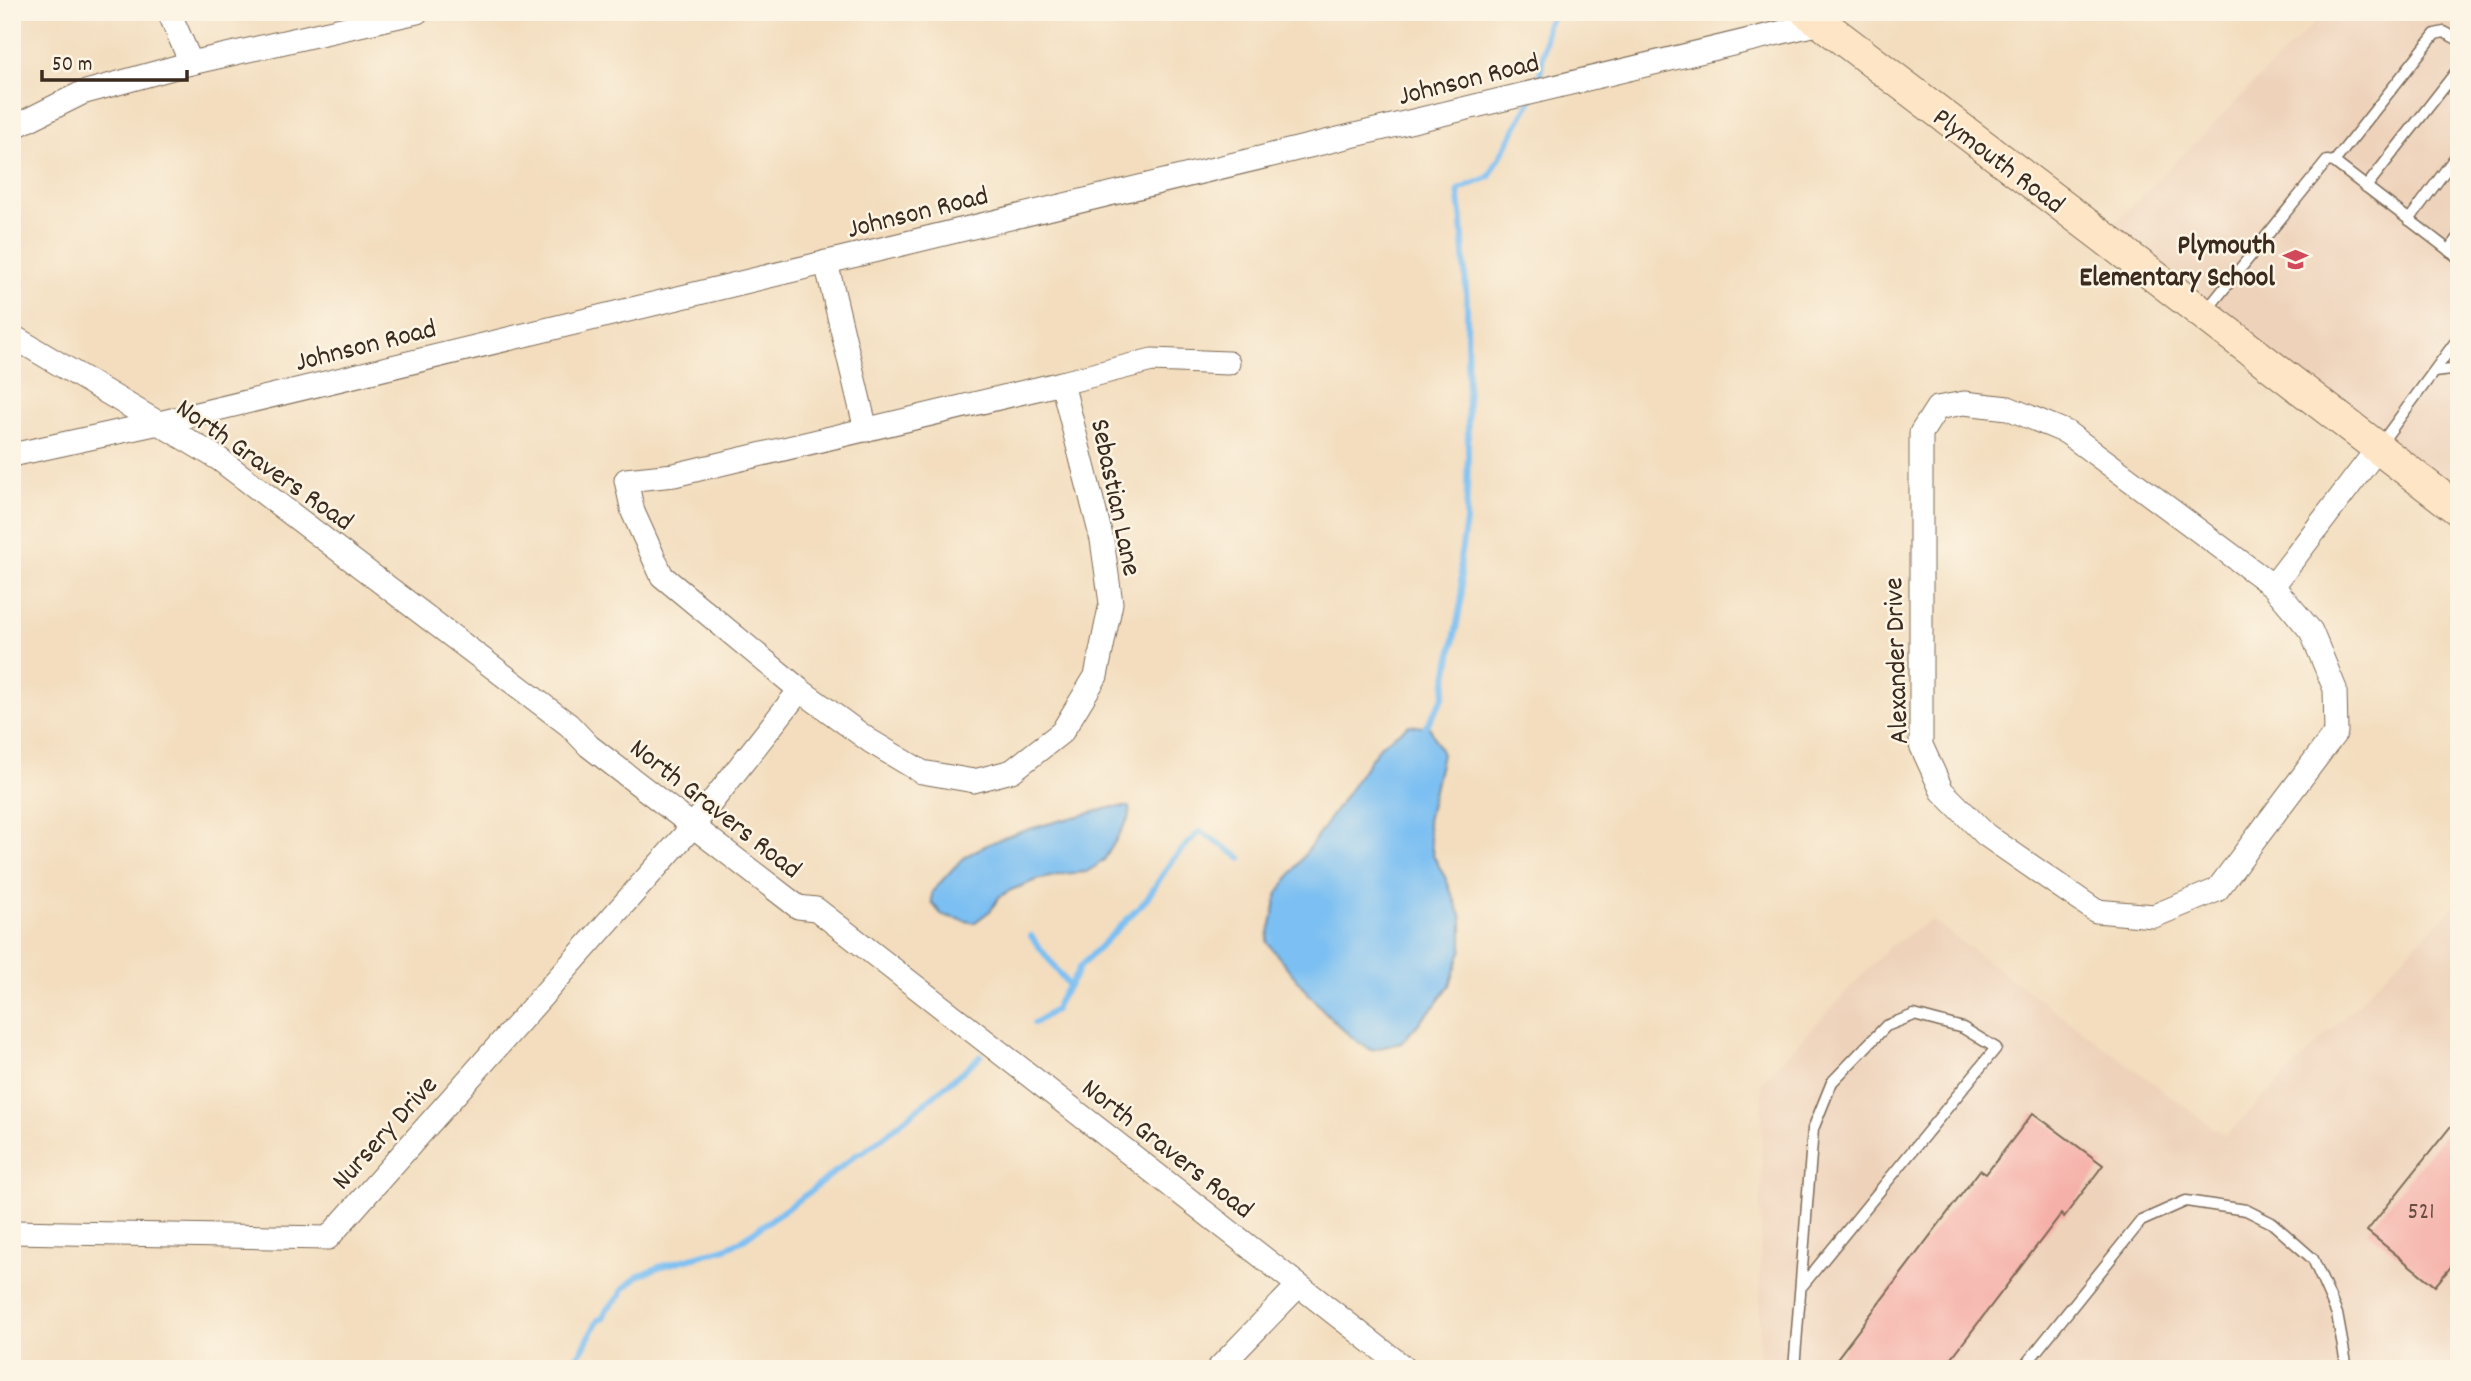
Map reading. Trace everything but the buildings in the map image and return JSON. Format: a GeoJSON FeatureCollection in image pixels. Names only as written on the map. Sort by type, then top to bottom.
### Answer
{"type":"FeatureCollection","features":[{"type":"Feature","properties":{"kind":"main road","name":"Plymouth Road"},"geometry":{"type":"LineString","coordinates":[[1819,16],[2459,510]]}},
{"type":"Feature","properties":{"kind":"street"},"geometry":{"type":"LineString","coordinates":[[169,12],[191,63]]}},
{"type":"Feature","properties":{"kind":"street"},"geometry":{"type":"LineString","coordinates":[[12,128],[82,93],[191,63],[417,12]]}},
{"type":"Feature","properties":{"kind":"street","name":"Johnson Road"},"geometry":{"type":"LineString","coordinates":[[12,455],[159,423],[826,262],[1819,16]]}},
{"type":"Feature","properties":{"kind":"street"},"geometry":{"type":"LineString","coordinates":[[826,262],[866,430]]}},
{"type":"Feature","properties":{"kind":"street","name":"North Gravers Road"},"geometry":{"type":"LineString","coordinates":[[12,336],[219,459],[569,725],[589,746],[798,907],[816,909],[1406,1369]]}},
{"type":"Feature","properties":{"kind":"street","name":"Sebastian Lane"},"geometry":{"type":"LineString","coordinates":[[1062,383],[1102,540],[1111,603],[1096,676],[1062,732],[1012,771],[974,781],[922,772],[870,741],[800,690],[662,576],[634,512],[625,480],[674,475],[1152,360],[1228,363]]}},
{"type":"Feature","properties":{"kind":"street","name":"Alexander Drive"},"geometry":{"type":"LineString","coordinates":[[1964,403],[2008,408],[2066,432],[2273,586],[2311,631],[2335,689],[2336,732],[2217,890],[2154,916],[2096,911],[1986,835],[1942,791],[1921,745],[1921,433],[1937,408],[1964,403]]}},
{"type":"Feature","properties":{"kind":"street"},"geometry":{"type":"LineString","coordinates":[[2273,586],[2378,448]]}},
{"type":"Feature","properties":{"kind":"street"},"geometry":{"type":"LineString","coordinates":[[692,827],[800,690]]}},
{"type":"Feature","properties":{"kind":"street","name":"Nursery Drive"},"geometry":{"type":"LineString","coordinates":[[12,1231],[328,1237],[692,827]]}},
{"type":"Feature","properties":{"kind":"street"},"geometry":{"type":"LineString","coordinates":[[1218,1369],[1298,1286]]}},
{"type":"Feature","properties":{"kind":"lane"},"geometry":{"type":"LineString","coordinates":[[2334,162],[2435,34],[2444,32],[2459,40]]}},
{"type":"Feature","properties":{"kind":"lane"},"geometry":{"type":"LineString","coordinates":[[2366,187],[2459,68]]}},
{"type":"Feature","properties":{"kind":"lane"},"geometry":{"type":"LineString","coordinates":[[2409,220],[2459,152]]}},
{"type":"Feature","properties":{"kind":"lane"},"geometry":{"type":"LineString","coordinates":[[2204,314],[2327,160],[2334,162],[2459,258]]}},
{"type":"Feature","properties":{"kind":"lane"},"geometry":{"type":"LineString","coordinates":[[2449,251],[2459,237]]}},
{"type":"Feature","properties":{"kind":"lane"},"geometry":{"type":"LineString","coordinates":[[2378,448],[2459,337]]}},
{"type":"Feature","properties":{"kind":"lane"},"geometry":{"type":"LineString","coordinates":[[2434,372],[2459,369]]}},
{"type":"Feature","properties":{"kind":"lane"},"geometry":{"type":"LineString","coordinates":[[1794,1369],[1813,1129],[1832,1082],[1886,1026],[1914,1015],[1963,1028],[1996,1048],[1802,1286]]}},
{"type":"Feature","properties":{"kind":"lane"},"geometry":{"type":"LineString","coordinates":[[2022,1369],[2141,1221],[2186,1201],[2246,1210],[2272,1223],[2313,1259],[2337,1314],[2347,1369]]}},
{"type":"Feature","properties":{"kind":"shaded area","name":"Plymouth Elementary School"},"geometry":{"type":"Polygon","coordinates":[[[2325,12],[2459,12],[2459,510],[2102,236],[2325,12]]]}},
{"type":"Feature","properties":{"kind":"shaded area"},"geometry":{"type":"Polygon","coordinates":[[[2459,901],[2459,1369],[1759,1369],[1762,1081],[1890,946],[1932,920],[2225,1136],[2459,901]]]}},
{"type":"Feature","properties":{"kind":"water"},"geometry":{"type":"Polygon","coordinates":[[[1409,725],[1430,728],[1442,754],[1427,821],[1433,855],[1462,918],[1462,948],[1450,985],[1435,1005],[1401,1043],[1371,1050],[1329,1016],[1267,942],[1278,893],[1380,746],[1409,725]]]}},
{"type":"Feature","properties":{"kind":"water"},"geometry":{"type":"Polygon","coordinates":[[[1113,807],[1129,807],[1130,816],[1104,860],[1086,872],[1037,880],[1011,890],[999,897],[991,910],[974,923],[942,915],[932,903],[932,892],[957,864],[975,851],[1025,830],[1113,807]]]}},
{"type":"Feature","properties":{"kind":"waterway"},"geometry":{"type":"LineString","coordinates":[[1539,84],[1547,25],[1555,12]]}},
{"type":"Feature","properties":{"kind":"waterway"},"geometry":{"type":"LineString","coordinates":[[1423,731],[1443,698],[1462,597],[1460,559],[1466,521],[1468,456],[1467,307],[1458,190],[1489,177],[1531,100]]}},
{"type":"Feature","properties":{"kind":"waterway"},"geometry":{"type":"LineString","coordinates":[[1034,1023],[1055,1010],[1079,968],[1147,899],[1172,860],[1200,831],[1241,858]]}},
{"type":"Feature","properties":{"kind":"waterway"},"geometry":{"type":"LineString","coordinates":[[1031,936],[1069,986]]}},
{"type":"Feature","properties":{"kind":"waterway"},"geometry":{"type":"LineString","coordinates":[[568,1369],[598,1320],[603,1318],[622,1290],[638,1276],[741,1241],[857,1154],[865,1151],[981,1056]]}},
{"type":"Feature","properties":{"kind":"place","name":"Plymouth Elementary School"},"geometry":{"type":"Point","coordinates":[2295,259]}}]}
